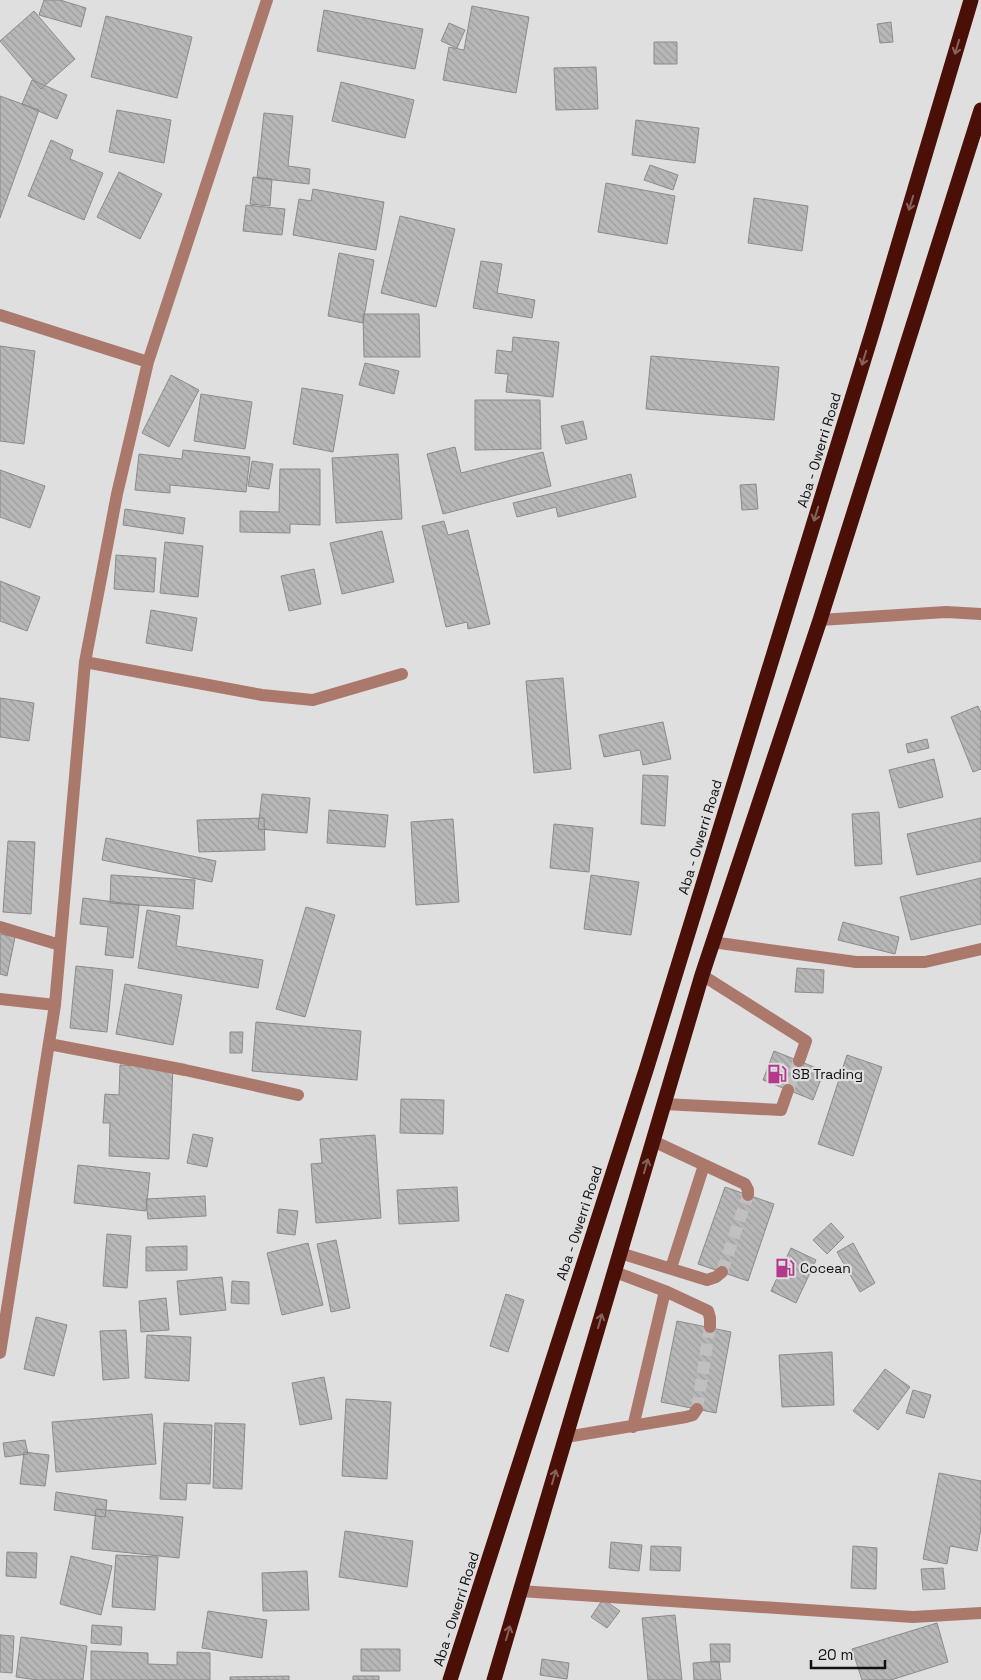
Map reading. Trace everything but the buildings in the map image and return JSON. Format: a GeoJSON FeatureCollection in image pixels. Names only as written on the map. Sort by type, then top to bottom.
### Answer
{"type":"FeatureCollection","features":[{"type":"Feature","properties":{"kind":"highway","name":"Aba - Owerri Road"},"geometry":{"type":"LineString","coordinates":[[450,1680],[647,1067],[873,330],[971,0]]}},
{"type":"Feature","properties":{"kind":"highway"},"geometry":{"type":"LineString","coordinates":[[494,1680],[702,974],[820,620],[981,110]]}},
{"type":"Feature","properties":{"kind":"street"},"geometry":{"type":"LineString","coordinates":[[0,1353],[55,1005],[86,662],[117,494],[148,362],[267,0]]}},
{"type":"Feature","properties":{"kind":"street"},"geometry":{"type":"LineString","coordinates":[[0,315],[148,362]]}},
{"type":"Feature","properties":{"kind":"street"},"geometry":{"type":"LineString","coordinates":[[820,620],[946,612],[981,614]]}},
{"type":"Feature","properties":{"kind":"street"},"geometry":{"type":"LineString","coordinates":[[86,662],[262,695],[313,700],[402,674]]}},
{"type":"Feature","properties":{"kind":"street"},"geometry":{"type":"LineString","coordinates":[[0,927],[60,944]]}},
{"type":"Feature","properties":{"kind":"street"},"geometry":{"type":"LineString","coordinates":[[712,942],[856,962],[925,962],[981,949]]}},
{"type":"Feature","properties":{"kind":"street"},"geometry":{"type":"LineString","coordinates":[[702,974],[806,1041],[799,1061]]}},
{"type":"Feature","properties":{"kind":"street"},"geometry":{"type":"LineString","coordinates":[[0,999],[55,1005]]}},
{"type":"Feature","properties":{"kind":"street"},"geometry":{"type":"LineString","coordinates":[[49,1044],[185,1070],[298,1095]]}},
{"type":"Feature","properties":{"kind":"street"},"geometry":{"type":"LineString","coordinates":[[664,1104],[781,1110],[788,1090]]}},
{"type":"Feature","properties":{"kind":"street"},"geometry":{"type":"LineString","coordinates":[[653,1141],[745,1184],[748,1195]]}},
{"type":"Feature","properties":{"kind":"street"},"geometry":{"type":"LineString","coordinates":[[670,1268],[704,1165]]}},
{"type":"Feature","properties":{"kind":"street"},"geometry":{"type":"LineString","coordinates":[[620,1252],[707,1280],[716,1277],[722,1272]]}},
{"type":"Feature","properties":{"kind":"street"},"geometry":{"type":"LineString","coordinates":[[615,1272],[665,1291],[708,1311],[710,1328]]}},
{"type":"Feature","properties":{"kind":"street"},"geometry":{"type":"LineString","coordinates":[[633,1428],[665,1291]]}},
{"type":"Feature","properties":{"kind":"street"},"geometry":{"type":"LineString","coordinates":[[566,1438],[633,1428],[686,1417],[693,1415],[696,1409]]}},
{"type":"Feature","properties":{"kind":"street"},"geometry":{"type":"LineString","coordinates":[[520,1591],[913,1617],[981,1612]]}},
{"type":"Feature","properties":{"kind":"tunnel"},"geometry":{"type":"LineString","coordinates":[[788,1090],[799,1061]]}},
{"type":"Feature","properties":{"kind":"tunnel"},"geometry":{"type":"LineString","coordinates":[[722,1272],[748,1195]]}},
{"type":"Feature","properties":{"kind":"tunnel"},"geometry":{"type":"LineString","coordinates":[[697,1409],[710,1327]]}},
{"type":"Feature","properties":{"kind":"place","name":"SB Trading"},"geometry":{"type":"Point","coordinates":[777,1074]}},
{"type":"Feature","properties":{"kind":"place","name":"Cocean"},"geometry":{"type":"Point","coordinates":[785,1268]}}]}
